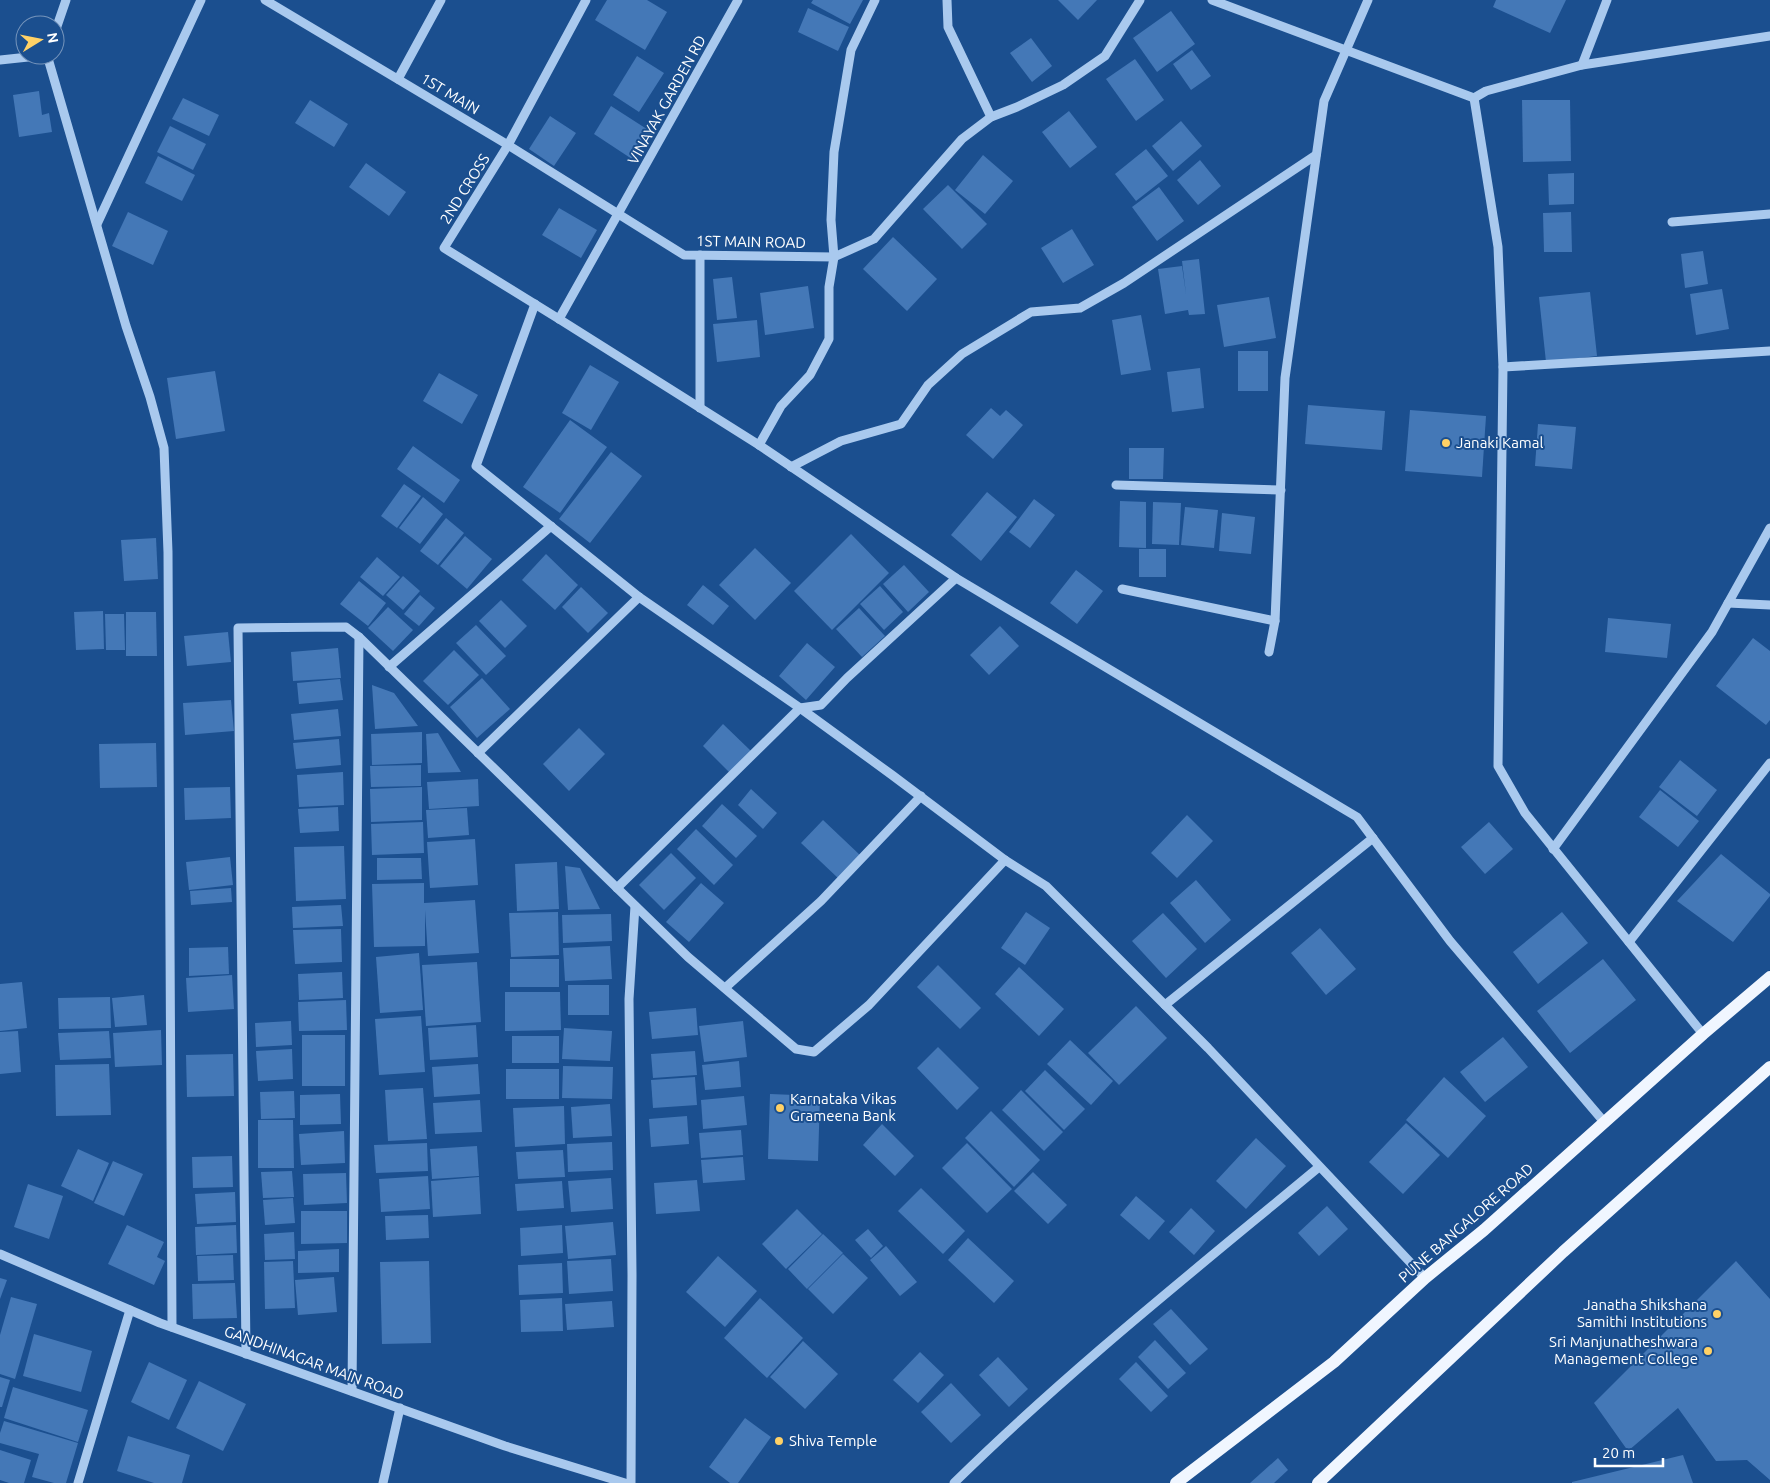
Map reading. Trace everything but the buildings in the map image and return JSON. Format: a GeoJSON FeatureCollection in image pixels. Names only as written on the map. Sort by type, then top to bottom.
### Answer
{"type":"FeatureCollection","features":[{"type":"Feature","properties":{"kind":"main road","name":"PUNE BANGALORE ROAD"},"geometry":{"type":"LineString","coordinates":[[1176,1483],[1334,1362],[1425,1278],[1484,1230],[1703,1034],[1770,977]]}},
{"type":"Feature","properties":{"kind":"main road"},"geometry":{"type":"LineString","coordinates":[[1318,1483],[1563,1252],[1768,1073]]}},
{"type":"Feature","properties":{"kind":"street"},"geometry":{"type":"LineString","coordinates":[[61,15],[66,0]]}},
{"type":"Feature","properties":{"kind":"street"},"geometry":{"type":"LineString","coordinates":[[96,224],[201,0]]}},
{"type":"Feature","properties":{"kind":"street","name":"1ST MAIN"},"geometry":{"type":"LineString","coordinates":[[265,0],[508,145],[619,214]]}},
{"type":"Feature","properties":{"kind":"street"},"geometry":{"type":"LineString","coordinates":[[398,79],[440,0]]}},
{"type":"Feature","properties":{"kind":"street","name":"2ND CROSS"},"geometry":{"type":"LineString","coordinates":[[534,304],[444,248],[508,145],[586,0]]}},
{"type":"Feature","properties":{"kind":"street","name":"VINAYAK GARDEN RD"},"geometry":{"type":"LineString","coordinates":[[559,318],[738,0]]}},
{"type":"Feature","properties":{"kind":"street"},"geometry":{"type":"LineString","coordinates":[[759,445],[781,406],[810,375],[829,339],[829,287],[834,257],[831,220],[834,152],[851,50],[876,0]]}},
{"type":"Feature","properties":{"kind":"street"},"geometry":{"type":"LineString","coordinates":[[947,0],[948,27],[992,117]]}},
{"type":"Feature","properties":{"kind":"street"},"geometry":{"type":"LineString","coordinates":[[834,257],[874,239],[962,139],[992,117],[1063,85],[1105,56],[1140,0]]}},
{"type":"Feature","properties":{"kind":"street"},"geometry":{"type":"LineString","coordinates":[[1212,0],[1474,98]]}},
{"type":"Feature","properties":{"kind":"street"},"geometry":{"type":"LineString","coordinates":[[1269,652],[1275,621],[1285,378],[1324,101],[1368,0]]}},
{"type":"Feature","properties":{"kind":"street"},"geometry":{"type":"LineString","coordinates":[[1582,66],[1607,0]]}},
{"type":"Feature","properties":{"kind":"street"},"geometry":{"type":"LineString","coordinates":[[1474,98],[1486,91],[1582,66],[1770,36]]}},
{"type":"Feature","properties":{"kind":"street"},"geometry":{"type":"LineString","coordinates":[[0,60],[15,58]]}},
{"type":"Feature","properties":{"kind":"street"},"geometry":{"type":"LineString","coordinates":[[50,65],[126,326],[150,396],[164,448],[168,552],[172,1327]]}},
{"type":"Feature","properties":{"kind":"street"},"geometry":{"type":"LineString","coordinates":[[1474,98],[1498,247],[1503,367],[1498,766],[1525,813],[1703,1034]]}},
{"type":"Feature","properties":{"kind":"street"},"geometry":{"type":"LineString","coordinates":[[791,467],[842,440],[901,424],[928,385],[962,354],[1031,312],[1080,308],[1124,283],[1316,155]]}},
{"type":"Feature","properties":{"kind":"street","name":"1ST MAIN ROAD"},"geometry":{"type":"LineString","coordinates":[[619,214],[684,255],[834,257]]}},
{"type":"Feature","properties":{"kind":"street"},"geometry":{"type":"LineString","coordinates":[[1672,222],[1770,214]]}},
{"type":"Feature","properties":{"kind":"street"},"geometry":{"type":"LineString","coordinates":[[700,255],[700,408]]}},
{"type":"Feature","properties":{"kind":"street"},"geometry":{"type":"LineString","coordinates":[[1425,1278],[1208,1048],[1046,886],[1005,860],[800,708],[639,597],[476,466],[534,304],[759,445],[956,578],[1357,817],[1450,941],[1605,1123]]}},
{"type":"Feature","properties":{"kind":"street"},"geometry":{"type":"LineString","coordinates":[[1503,367],[1770,351]]}},
{"type":"Feature","properties":{"kind":"street"},"geometry":{"type":"LineString","coordinates":[[1116,485],[1281,490]]}},
{"type":"Feature","properties":{"kind":"street"},"geometry":{"type":"LineString","coordinates":[[389,666],[551,526]]}},
{"type":"Feature","properties":{"kind":"street"},"geometry":{"type":"LineString","coordinates":[[1553,849],[1712,632],[1770,528]]}},
{"type":"Feature","properties":{"kind":"street"},"geometry":{"type":"LineString","coordinates":[[617,888],[800,708],[821,705],[846,678],[956,578]]}},
{"type":"Feature","properties":{"kind":"street"},"geometry":{"type":"LineString","coordinates":[[1122,589],[1275,621]]}},
{"type":"Feature","properties":{"kind":"street"},"geometry":{"type":"LineString","coordinates":[[478,753],[639,597]]}},
{"type":"Feature","properties":{"kind":"street"},"geometry":{"type":"LineString","coordinates":[[1728,604],[1770,605]]}},
{"type":"Feature","properties":{"kind":"street"},"geometry":{"type":"LineString","coordinates":[[246,1354],[238,628],[346,627],[359,637],[688,957],[796,1049],[814,1052],[869,1006],[1005,860]]}},
{"type":"Feature","properties":{"kind":"street"},"geometry":{"type":"LineString","coordinates":[[352,1391],[359,637]]}},
{"type":"Feature","properties":{"kind":"street"},"geometry":{"type":"LineString","coordinates":[[1629,942],[1770,763]]}},
{"type":"Feature","properties":{"kind":"street"},"geometry":{"type":"LineString","coordinates":[[724,988],[821,901],[921,796]]}},
{"type":"Feature","properties":{"kind":"street"},"geometry":{"type":"LineString","coordinates":[[1165,1005],[1372,838]]}},
{"type":"Feature","properties":{"kind":"street"},"geometry":{"type":"LineString","coordinates":[[631,1483],[632,1276],[629,999],[635,906]]}},
{"type":"Feature","properties":{"kind":"street"},"geometry":{"type":"LineString","coordinates":[[954,1483],[1010,1429],[1124,1329],[1319,1167]]}},
{"type":"Feature","properties":{"kind":"street","name":"GANDHINAGAR MAIN ROAD"},"geometry":{"type":"LineString","coordinates":[[0,1254],[172,1327],[505,1446],[625,1483]]}},
{"type":"Feature","properties":{"kind":"street"},"geometry":{"type":"LineString","coordinates":[[78,1483],[130,1310]]}},
{"type":"Feature","properties":{"kind":"street"},"geometry":{"type":"LineString","coordinates":[[383,1483],[400,1408]]}},
{"type":"Feature","properties":{"kind":"place","name":"Janaki Kamal"},"geometry":{"type":"Point","coordinates":[1446,443]}},
{"type":"Feature","properties":{"kind":"place","name":"Karnataka Vikas Grameena Bank"},"geometry":{"type":"Point","coordinates":[780,1108]}},
{"type":"Feature","properties":{"kind":"place","name":"Janatha Shikshana Samithi Institutions"},"geometry":{"type":"Point","coordinates":[1717,1314]}},
{"type":"Feature","properties":{"kind":"place","name":"Sri Manjunatheshwara Management College"},"geometry":{"type":"Point","coordinates":[1708,1351]}},
{"type":"Feature","properties":{"kind":"place","name":"Shiva Temple"},"geometry":{"type":"Point","coordinates":[779,1441]}}]}
